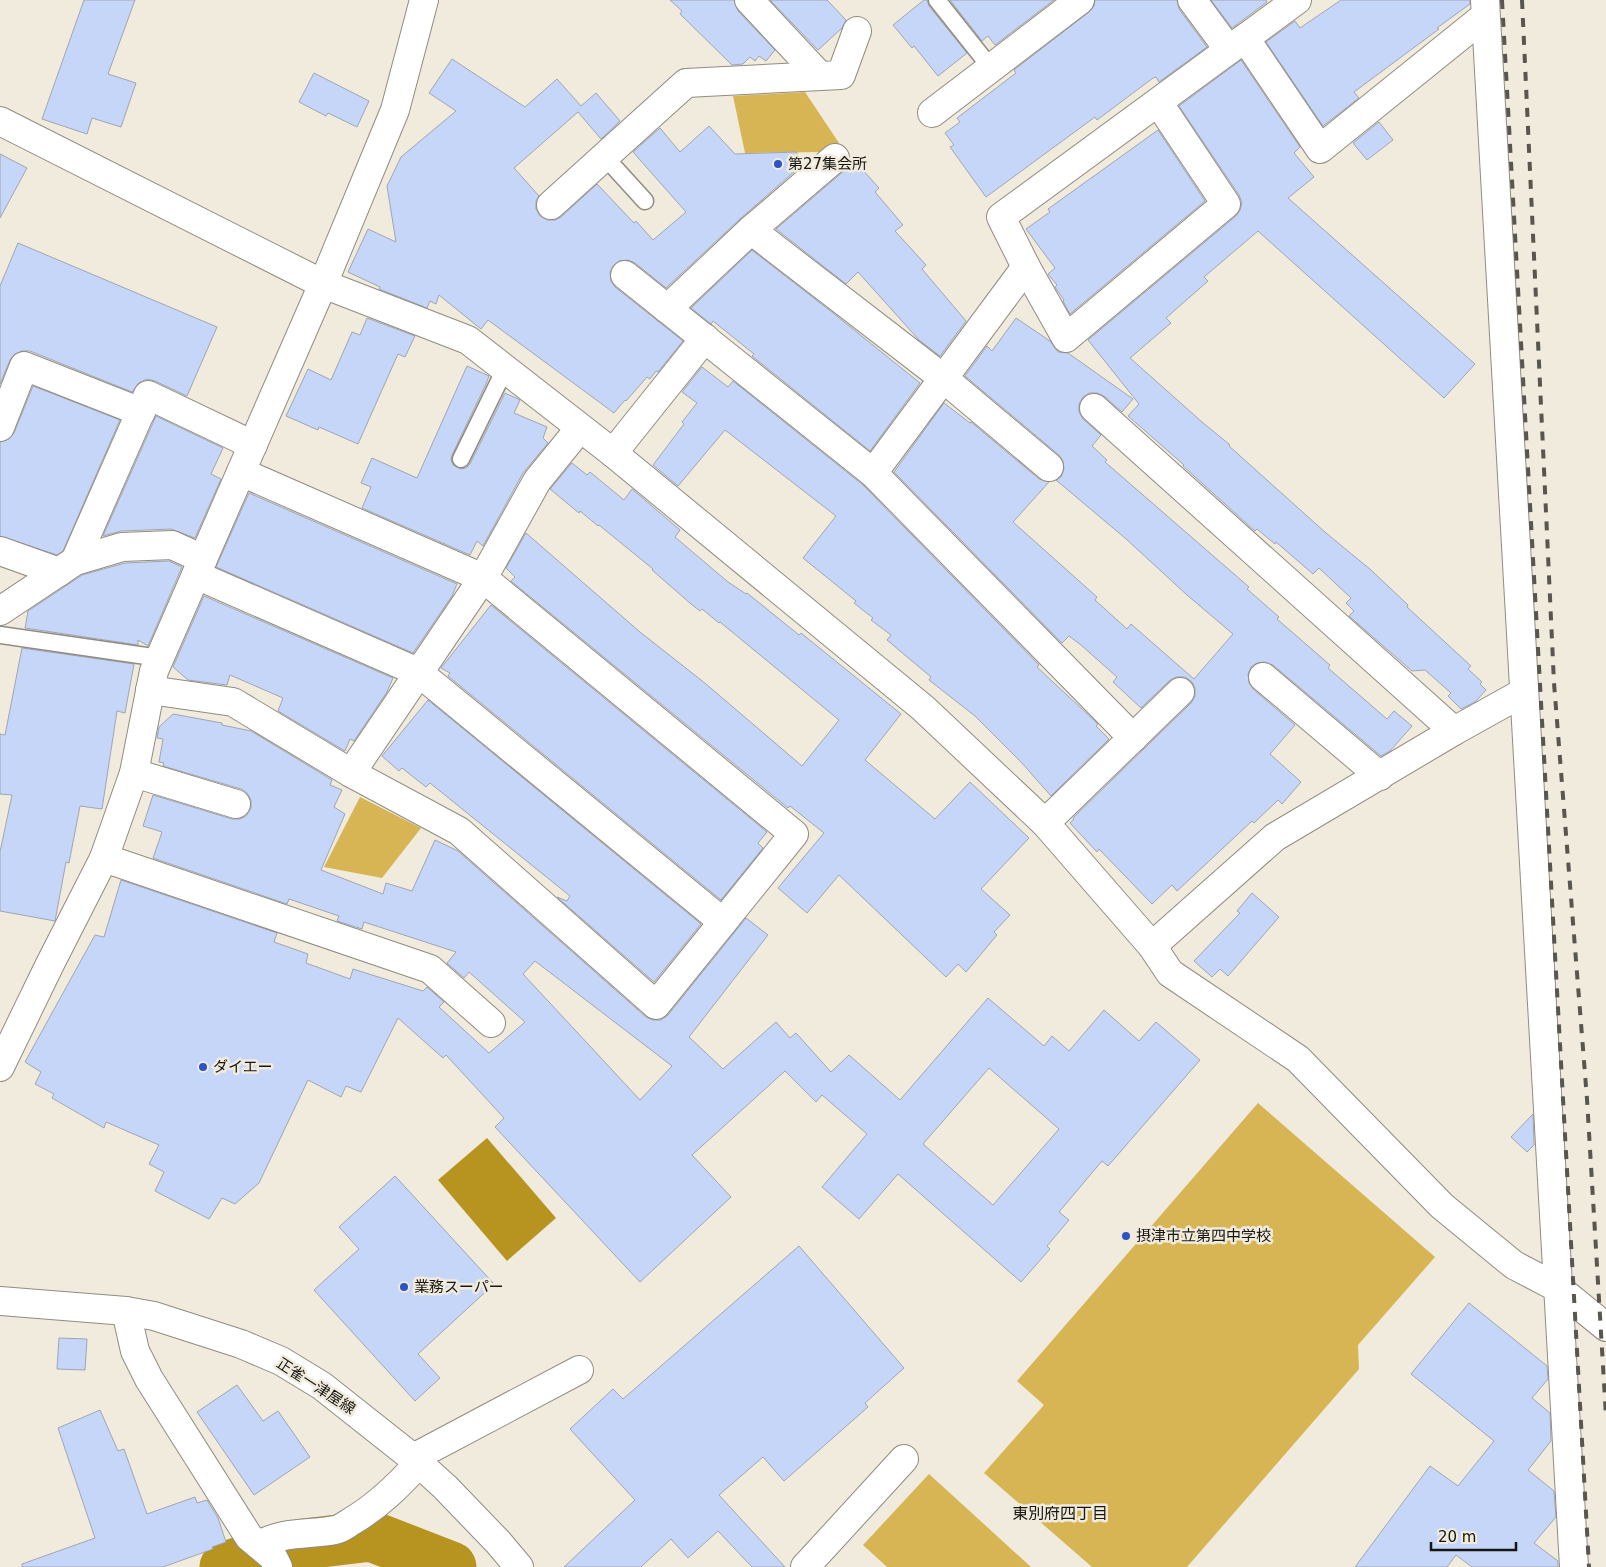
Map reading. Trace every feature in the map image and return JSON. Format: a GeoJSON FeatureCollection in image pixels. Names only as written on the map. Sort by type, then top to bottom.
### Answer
{"type":"FeatureCollection","features":[{"type":"Feature","properties":{"kind":"street"},"geometry":{"type":"LineString","coordinates":[[0,1067],[104,858],[134,773],[154,671],[323,284],[395,110],[424,0]]}},
{"type":"Feature","properties":{"kind":"street"},"geometry":{"type":"LineString","coordinates":[[749,0],[820,76]]}},
{"type":"Feature","properties":{"kind":"street"},"geometry":{"type":"LineString","coordinates":[[1192,0],[1237,44],[1320,148],[1485,8]]}},
{"type":"Feature","properties":{"kind":"street"},"geometry":{"type":"LineString","coordinates":[[1158,102],[1226,204],[1066,338],[1026,267],[1001,217],[1297,0]]}},
{"type":"Feature","properties":{"kind":"street"},"geometry":{"type":"LineString","coordinates":[[932,113],[1075,1]]}},
{"type":"Feature","properties":{"kind":"street"},"geometry":{"type":"LineString","coordinates":[[1485,8],[1574,1567]]}},
{"type":"Feature","properties":{"kind":"street"},"geometry":{"type":"LineString","coordinates":[[551,206],[686,83],[841,75],[857,31]]}},
{"type":"Feature","properties":{"kind":"street"},"geometry":{"type":"LineString","coordinates":[[0,121],[323,284],[468,340],[613,453],[923,708],[1045,822],[1152,946],[1170,973],[1298,1058],[1442,1206],[1514,1265],[1558,1288],[1606,1327]]}},
{"type":"Feature","properties":{"kind":"street"},"geometry":{"type":"LineString","coordinates":[[667,309],[751,230],[835,158]]}},
{"type":"Feature","properties":{"kind":"street"},"geometry":{"type":"LineString","coordinates":[[751,230],[943,378],[1049,467]]}},
{"type":"Feature","properties":{"kind":"street"},"geometry":{"type":"LineString","coordinates":[[874,473],[1026,267]]}},
{"type":"Feature","properties":{"kind":"street"},"geometry":{"type":"LineString","coordinates":[[625,275],[874,473],[1133,738]]}},
{"type":"Feature","properties":{"kind":"street"},"geometry":{"type":"LineString","coordinates":[[613,453],[705,338]]}},
{"type":"Feature","properties":{"kind":"street"},"geometry":{"type":"LineString","coordinates":[[0,427],[24,366],[141,412]]}},
{"type":"Feature","properties":{"kind":"street"},"geometry":{"type":"LineString","coordinates":[[67,567],[148,395],[253,444]]}},
{"type":"Feature","properties":{"kind":"street"},"geometry":{"type":"LineString","coordinates":[[1094,408],[1454,731]]}},
{"type":"Feature","properties":{"kind":"street"},"geometry":{"type":"LineString","coordinates":[[351,773],[482,578],[537,481],[580,428]]}},
{"type":"Feature","properties":{"kind":"street"},"geometry":{"type":"LineString","coordinates":[[150,690],[233,702],[351,773],[459,831],[656,1005],[794,834],[482,578],[241,472]]}},
{"type":"Feature","properties":{"kind":"street"},"geometry":{"type":"LineString","coordinates":[[0,611],[67,567],[122,547],[172,545],[200,567],[418,672],[723,922]]}},
{"type":"Feature","properties":{"kind":"street"},"geometry":{"type":"LineString","coordinates":[[0,551],[67,567]]}},
{"type":"Feature","properties":{"kind":"street"},"geometry":{"type":"LineString","coordinates":[[1263,677],[1380,776]]}},
{"type":"Feature","properties":{"kind":"street"},"geometry":{"type":"LineString","coordinates":[[1045,822],[1180,692]]}},
{"type":"Feature","properties":{"kind":"street"},"geometry":{"type":"LineString","coordinates":[[1152,946],[1275,836],[1524,692]]}},
{"type":"Feature","properties":{"kind":"street"},"geometry":{"type":"LineString","coordinates":[[134,773],[236,804]]}},
{"type":"Feature","properties":{"kind":"street"},"geometry":{"type":"LineString","coordinates":[[104,858],[430,969],[490,1023]]}},
{"type":"Feature","properties":{"kind":"street","name":"正雀一津屋線"},"geometry":{"type":"LineString","coordinates":[[0,1301],[126,1311],[154,1316],[241,1344],[281,1361],[322,1386],[416,1460],[446,1487],[498,1542],[518,1567]]}},
{"type":"Feature","properties":{"kind":"street"},"geometry":{"type":"LineString","coordinates":[[126,1311],[135,1351],[149,1379],[249,1537],[268,1554]]}},
{"type":"Feature","properties":{"kind":"street"},"geometry":{"type":"LineString","coordinates":[[268,1554],[267,1541],[298,1533],[337,1530],[367,1512],[399,1485],[416,1460],[579,1370]]}},
{"type":"Feature","properties":{"kind":"street"},"geometry":{"type":"LineString","coordinates":[[805,1567],[904,1459]]}},
{"type":"Feature","properties":{"kind":"lane"},"geometry":{"type":"LineString","coordinates":[[937,0],[991,68]]}},
{"type":"Feature","properties":{"kind":"lane"},"geometry":{"type":"LineString","coordinates":[[605,157],[645,201]]}},
{"type":"Feature","properties":{"kind":"lane"},"geometry":{"type":"LineString","coordinates":[[461,460],[505,369]]}},
{"type":"Feature","properties":{"kind":"lane"},"geometry":{"type":"LineString","coordinates":[[0,635],[160,658]]}},
{"type":"Feature","properties":{"kind":"shaded area"},"geometry":{"type":"Polygon","coordinates":[[[805,92],[839,143],[826,152],[745,153],[733,96],[805,92]]]}},
{"type":"Feature","properties":{"kind":"shaded area"},"geometry":{"type":"Polygon","coordinates":[[[360,797],[421,828],[382,878],[324,867],[360,797]]]}},
{"type":"Feature","properties":{"kind":"shaded area"},"geometry":{"type":"Polygon","coordinates":[[[1258,1103],[1435,1257],[1358,1345],[1359,1369],[1187,1567],[1092,1567],[984,1473],[1044,1405],[1017,1381],[1258,1103]]]}},
{"type":"Feature","properties":{"kind":"shaded area"},"geometry":{"type":"Polygon","coordinates":[[[487,1138],[556,1218],[507,1261],[438,1180],[487,1138]]]}},
{"type":"Feature","properties":{"kind":"shaded area"},"geometry":{"type":"Polygon","coordinates":[[[929,1474],[1031,1567],[887,1567],[863,1545],[929,1474]]]}},
{"type":"Feature","properties":{"kind":"building"},"geometry":{"type":"Polygon","coordinates":[[[84,0],[135,0],[108,74],[136,83],[121,127],[92,118],[87,134],[42,119],[84,0]]]}},
{"type":"Feature","properties":{"kind":"building"},"geometry":{"type":"Polygon","coordinates":[[[670,0],[734,0],[738,11],[775,50],[766,61],[759,56],[755,61],[750,57],[743,64],[732,65],[680,14],[682,11],[670,0]]]}},
{"type":"Feature","properties":{"kind":"building"},"geometry":{"type":"Polygon","coordinates":[[[770,0],[827,0],[846,20],[842,28],[818,50],[770,0]]]}},
{"type":"Feature","properties":{"kind":"building"},"geometry":{"type":"Polygon","coordinates":[[[924,0],[927,0],[929,6],[967,53],[938,76],[914,46],[912,48],[893,25],[924,0]]]}},
{"type":"Feature","properties":{"kind":"building"},"geometry":{"type":"Polygon","coordinates":[[[950,0],[1054,0],[995,45],[988,36],[982,41],[950,0]]]}},
{"type":"Feature","properties":{"kind":"building"},"geometry":{"type":"Polygon","coordinates":[[[1095,0],[1177,0],[1179,9],[1207,47],[1159,82],[1156,77],[1153,78],[1097,120],[1095,117],[986,197],[950,147],[954,145],[945,133],[960,122],[957,118],[1016,73],[1014,70],[1089,12],[1094,6],[1095,0]]]}},
{"type":"Feature","properties":{"kind":"building"},"geometry":{"type":"Polygon","coordinates":[[[1211,0],[1266,0],[1267,2],[1232,28],[1211,0]]]}},
{"type":"Feature","properties":{"kind":"building"},"geometry":{"type":"Polygon","coordinates":[[[1341,0],[1470,0],[1470,4],[1354,92],[1359,98],[1323,126],[1266,42],[1295,21],[1300,28],[1341,0]]]}},
{"type":"Feature","properties":{"kind":"building"},"geometry":{"type":"Polygon","coordinates":[[[452,59],[525,107],[557,79],[581,106],[596,93],[620,121],[601,139],[578,112],[514,168],[539,196],[536,201],[536,209],[540,216],[547,220],[555,220],[561,217],[597,184],[653,240],[686,212],[633,152],[660,128],[680,152],[709,126],[735,154],[797,152],[796,170],[666,288],[635,263],[628,260],[619,261],[613,266],[610,273],[611,281],[615,287],[683,341],[658,372],[656,371],[650,379],[647,377],[614,413],[488,320],[481,329],[439,295],[436,304],[430,301],[427,308],[379,289],[380,287],[348,272],[368,229],[396,242],[387,186],[401,157],[456,111],[429,93],[452,59]]]}},
{"type":"Feature","properties":{"kind":"building"},"geometry":{"type":"Polygon","coordinates":[[[1241,60],[1300,147],[1294,153],[1314,177],[1288,198],[1475,364],[1444,398],[1258,231],[1204,277],[1208,281],[1166,318],[1171,323],[1130,358],[1230,445],[1326,533],[1371,570],[1408,605],[1407,607],[1471,666],[1468,669],[1482,682],[1480,684],[1486,690],[1475,702],[1461,709],[1448,696],[1451,693],[1425,670],[1412,671],[1349,616],[1354,611],[1346,603],[1351,598],[1319,568],[1313,574],[1276,542],[1275,544],[1257,529],[1255,531],[1128,416],[1139,404],[1088,340],[1236,216],[1240,210],[1242,203],[1239,195],[1179,106],[1241,60]]]}},
{"type":"Feature","properties":{"kind":"building"},"geometry":{"type":"Polygon","coordinates":[[[314,73],[369,101],[357,127],[328,113],[326,116],[299,102],[314,73]]]}},
{"type":"Feature","properties":{"kind":"building"},"geometry":{"type":"Polygon","coordinates":[[[1379,122],[1393,140],[1367,160],[1353,143],[1379,122]]]}},
{"type":"Feature","properties":{"kind":"building"},"geometry":{"type":"Polygon","coordinates":[[[1158,130],[1205,201],[1070,314],[1064,300],[1055,287],[1057,285],[1048,274],[1055,268],[1026,229],[1050,212],[1048,209],[1158,130]]]}},
{"type":"Feature","properties":{"kind":"building"},"geometry":{"type":"Polygon","coordinates":[[[0,154],[27,168],[0,218],[0,154]]]}},
{"type":"Feature","properties":{"kind":"building"},"geometry":{"type":"Polygon","coordinates":[[[851,157],[879,188],[875,192],[903,225],[895,231],[926,265],[922,269],[966,321],[940,356],[919,340],[858,272],[846,284],[776,229],[845,170],[850,164],[851,157]]]}},
{"type":"Feature","properties":{"kind":"building"},"geometry":{"type":"Polygon","coordinates":[[[18,243],[217,327],[187,396],[147,379],[139,383],[132,392],[30,351],[22,351],[15,354],[10,360],[0,384],[0,286],[18,243]]]}},
{"type":"Feature","properties":{"kind":"building"},"geometry":{"type":"Polygon","coordinates":[[[752,250],[920,383],[870,451],[752,356],[754,354],[713,321],[711,324],[691,308],[752,250]]]}},
{"type":"Feature","properties":{"kind":"building"},"geometry":{"type":"Polygon","coordinates":[[[367,318],[415,336],[405,357],[398,354],[358,444],[319,427],[318,430],[286,416],[308,369],[331,380],[352,332],[360,335],[367,318]]]}},
{"type":"Feature","properties":{"kind":"building"},"geometry":{"type":"Polygon","coordinates":[[[1016,318],[1050,341],[1058,352],[1068,353],[1133,399],[1122,412],[1104,396],[1097,393],[1089,393],[1083,397],[1079,404],[1079,412],[1083,419],[1101,435],[1092,446],[1107,460],[1105,462],[1249,587],[1247,589],[1279,617],[1277,619],[1330,665],[1328,668],[1387,719],[1394,711],[1412,726],[1390,751],[1381,756],[1273,665],[1265,662],[1257,663],[1251,667],[1248,674],[1249,683],[1253,689],[1295,725],[1270,754],[1301,782],[1282,804],[1278,800],[1254,823],[1252,821],[1177,891],[1172,885],[1152,904],[1099,849],[1097,852],[1070,823],[1191,703],[1195,696],[1195,688],[1192,682],[1185,677],[1176,677],[1169,681],[1141,708],[1113,682],[1117,677],[1081,645],[1069,636],[1062,643],[894,472],[944,403],[971,422],[1039,479],[1049,482],[1013,522],[1097,597],[1095,600],[1127,629],[1131,624],[1194,679],[1233,634],[1125,538],[1056,480],[1061,477],[1064,469],[1063,461],[1059,455],[965,376],[987,346],[992,351],[1016,318]]]}},
{"type":"Feature","properties":{"kind":"building"},"geometry":{"type":"Polygon","coordinates":[[[467,366],[489,376],[452,455],[453,465],[461,469],[466,468],[470,464],[505,393],[520,400],[514,413],[547,427],[543,438],[548,443],[523,473],[483,546],[477,541],[470,555],[362,508],[371,487],[361,483],[372,458],[417,478],[467,366]]]}},
{"type":"Feature","properties":{"kind":"building"},"geometry":{"type":"Polygon","coordinates":[[[702,367],[728,387],[733,381],[863,485],[1039,665],[1037,667],[1098,724],[1096,726],[1109,739],[1051,796],[1021,762],[975,716],[929,680],[931,677],[887,640],[891,635],[871,620],[873,618],[854,603],[856,601],[803,558],[836,516],[725,430],[678,486],[653,465],[684,424],[682,422],[697,403],[682,392],[702,367]]]}},
{"type":"Feature","properties":{"kind":"building"},"geometry":{"type":"Polygon","coordinates":[[[33,386],[120,420],[63,551],[57,555],[0,536],[0,442],[9,439],[14,433],[33,386]]]}},
{"type":"Feature","properties":{"kind":"building"},"geometry":{"type":"Polygon","coordinates":[[[156,416],[223,448],[211,474],[221,479],[195,538],[171,529],[121,531],[103,536],[156,416]]]}},
{"type":"Feature","properties":{"kind":"building"},"geometry":{"type":"Polygon","coordinates":[[[572,463],[587,475],[590,472],[624,500],[632,489],[680,530],[675,537],[728,582],[747,593],[799,635],[801,633],[901,714],[865,760],[935,819],[970,782],[1029,838],[981,889],[1010,915],[994,932],[997,935],[966,972],[958,964],[946,977],[839,875],[807,913],[778,888],[824,833],[790,806],[788,808],[511,581],[515,577],[506,568],[526,533],[640,632],[706,684],[802,766],[839,720],[720,622],[702,609],[700,611],[691,604],[653,569],[599,525],[580,511],[579,513],[550,489],[572,463]]]}},
{"type":"Feature","properties":{"kind":"building"},"geometry":{"type":"Polygon","coordinates":[[[249,493],[457,584],[452,596],[413,653],[216,567],[249,493]]]}},
{"type":"Feature","properties":{"kind":"building"},"geometry":{"type":"Polygon","coordinates":[[[169,561],[182,567],[148,646],[138,640],[138,645],[25,628],[28,611],[82,575],[125,563],[169,561]]]}},
{"type":"Feature","properties":{"kind":"building"},"geometry":{"type":"Polygon","coordinates":[[[204,596],[393,678],[387,692],[354,741],[350,739],[345,751],[278,711],[283,698],[230,675],[227,685],[188,680],[173,667],[204,596]]]}},
{"type":"Feature","properties":{"kind":"building"},"geometry":{"type":"Polygon","coordinates":[[[491,605],[767,832],[758,843],[763,848],[721,900],[448,676],[450,673],[441,668],[491,605]]]}},
{"type":"Feature","properties":{"kind":"building"},"geometry":{"type":"Polygon","coordinates":[[[22,648],[134,664],[125,713],[117,711],[102,809],[80,806],[69,863],[66,862],[55,921],[0,911],[0,852],[12,795],[0,794],[0,734],[5,735],[22,648]]]}},
{"type":"Feature","properties":{"kind":"building"},"geometry":{"type":"Polygon","coordinates":[[[428,700],[701,924],[654,982],[557,897],[567,901],[570,896],[430,783],[426,787],[402,768],[399,771],[382,756],[428,700]]]}},
{"type":"Feature","properties":{"kind":"building"},"geometry":{"type":"Polygon","coordinates":[[[173,714],[222,723],[222,725],[251,731],[332,780],[330,785],[342,790],[334,807],[345,814],[321,870],[383,894],[386,883],[412,891],[435,840],[458,851],[646,1017],[653,1020],[661,1020],[668,1015],[746,918],[768,935],[689,1037],[723,1069],[776,1022],[790,1038],[796,1033],[831,1072],[849,1055],[900,1100],[988,998],[1044,1046],[1052,1036],[1069,1051],[1104,1010],[1139,1041],[1156,1022],[1200,1060],[1108,1166],[1102,1161],[1059,1212],[1069,1220],[1047,1246],[1050,1249],[1021,1282],[898,1174],[859,1219],[822,1187],[867,1134],[822,1095],[816,1102],[785,1071],[692,1155],[731,1197],[640,1282],[495,1127],[504,1118],[446,1055],[443,1058],[398,1018],[361,1092],[346,1086],[341,1097],[308,1080],[259,1183],[235,1204],[222,1198],[209,1219],[155,1191],[164,1172],[149,1164],[159,1145],[106,1122],[104,1128],[52,1098],[54,1094],[35,1084],[41,1072],[25,1062],[95,935],[104,937],[121,880],[277,933],[274,942],[308,954],[306,963],[350,979],[353,969],[423,991],[427,987],[444,1002],[439,1007],[489,1053],[525,1022],[469,972],[464,978],[447,963],[456,952],[364,922],[362,929],[337,921],[339,916],[289,899],[287,904],[153,858],[162,832],[143,826],[153,795],[232,819],[240,819],[246,816],[251,808],[251,800],[247,793],[241,789],[163,766],[164,763],[159,762],[163,739],[157,738],[159,727],[173,714]],[[535,961],[523,974],[640,1100],[672,1066],[535,961]],[[989,1068],[923,1144],[993,1205],[1059,1129],[989,1068]]]}},
{"type":"Feature","properties":{"kind":"building"},"geometry":{"type":"Polygon","coordinates":[[[1252,893],[1279,917],[1228,976],[1220,969],[1212,977],[1194,961],[1240,913],[1237,911],[1252,893]]]}},
{"type":"Feature","properties":{"kind":"building"},"geometry":{"type":"Polygon","coordinates":[[[1533,1114],[1534,1145],[1527,1152],[1511,1137],[1533,1114]]]}},
{"type":"Feature","properties":{"kind":"building","name":"業務スーパー"},"geometry":{"type":"Polygon","coordinates":[[[395,1176],[494,1284],[418,1354],[440,1378],[415,1401],[314,1290],[359,1249],[339,1227],[395,1176]]]}},
{"type":"Feature","properties":{"kind":"building"},"geometry":{"type":"Polygon","coordinates":[[[799,1246],[904,1368],[865,1403],[868,1407],[784,1481],[763,1457],[719,1495],[785,1567],[752,1567],[718,1531],[688,1558],[671,1539],[641,1567],[564,1567],[635,1500],[570,1429],[613,1389],[623,1399],[799,1246]]]}},
{"type":"Feature","properties":{"kind":"building"},"geometry":{"type":"Polygon","coordinates":[[[1469,1303],[1547,1366],[1548,1379],[1532,1398],[1550,1413],[1551,1441],[1528,1470],[1554,1491],[1556,1517],[1534,1543],[1558,1561],[1558,1567],[1472,1567],[1456,1555],[1447,1567],[1355,1567],[1430,1466],[1458,1486],[1494,1441],[1411,1374],[1469,1303]]]}},
{"type":"Feature","properties":{"kind":"building"},"geometry":{"type":"Polygon","coordinates":[[[59,1338],[87,1339],[85,1370],[57,1369],[59,1338]]]}},
{"type":"Feature","properties":{"kind":"building"},"geometry":{"type":"Polygon","coordinates":[[[237,1385],[263,1421],[278,1411],[310,1457],[254,1495],[197,1412],[237,1385]]]}},
{"type":"Feature","properties":{"kind":"building"},"geometry":{"type":"Polygon","coordinates":[[[100,1410],[118,1451],[124,1449],[147,1514],[195,1497],[197,1503],[207,1500],[218,1518],[226,1542],[212,1547],[213,1549],[163,1567],[22,1567],[22,1564],[95,1538],[58,1428],[100,1410]]]}},
{"type":"Feature","properties":{"kind":"waterway"},"geometry":{"type":"LineString","coordinates":[[225,1567],[281,1549],[304,1544],[371,1536],[451,1567]]}},
{"type":"Feature","properties":{"kind":"railway"},"geometry":{"type":"LineString","coordinates":[[1502,0],[1589,1567]]}},
{"type":"Feature","properties":{"kind":"railway"},"geometry":{"type":"LineString","coordinates":[[1522,0],[1554,683],[1587,1099],[1606,1416]]}},
{"type":"Feature","properties":{"kind":"place","name":"第27集会所"},"geometry":{"type":"Point","coordinates":[778,164]}},
{"type":"Feature","properties":{"kind":"place","name":"ダイエー"},"geometry":{"type":"Point","coordinates":[203,1067]}},
{"type":"Feature","properties":{"kind":"place","name":"摂津市立第四中学校"},"geometry":{"type":"Point","coordinates":[1126,1236]}},
{"type":"Feature","properties":{"kind":"place","name":"業務スーパー"},"geometry":{"type":"Point","coordinates":[404,1287]}},
{"type":"Feature","properties":{"kind":"district","name":"東別府四丁目"},"geometry":{"type":"Point","coordinates":[1060,1513]}}]}
